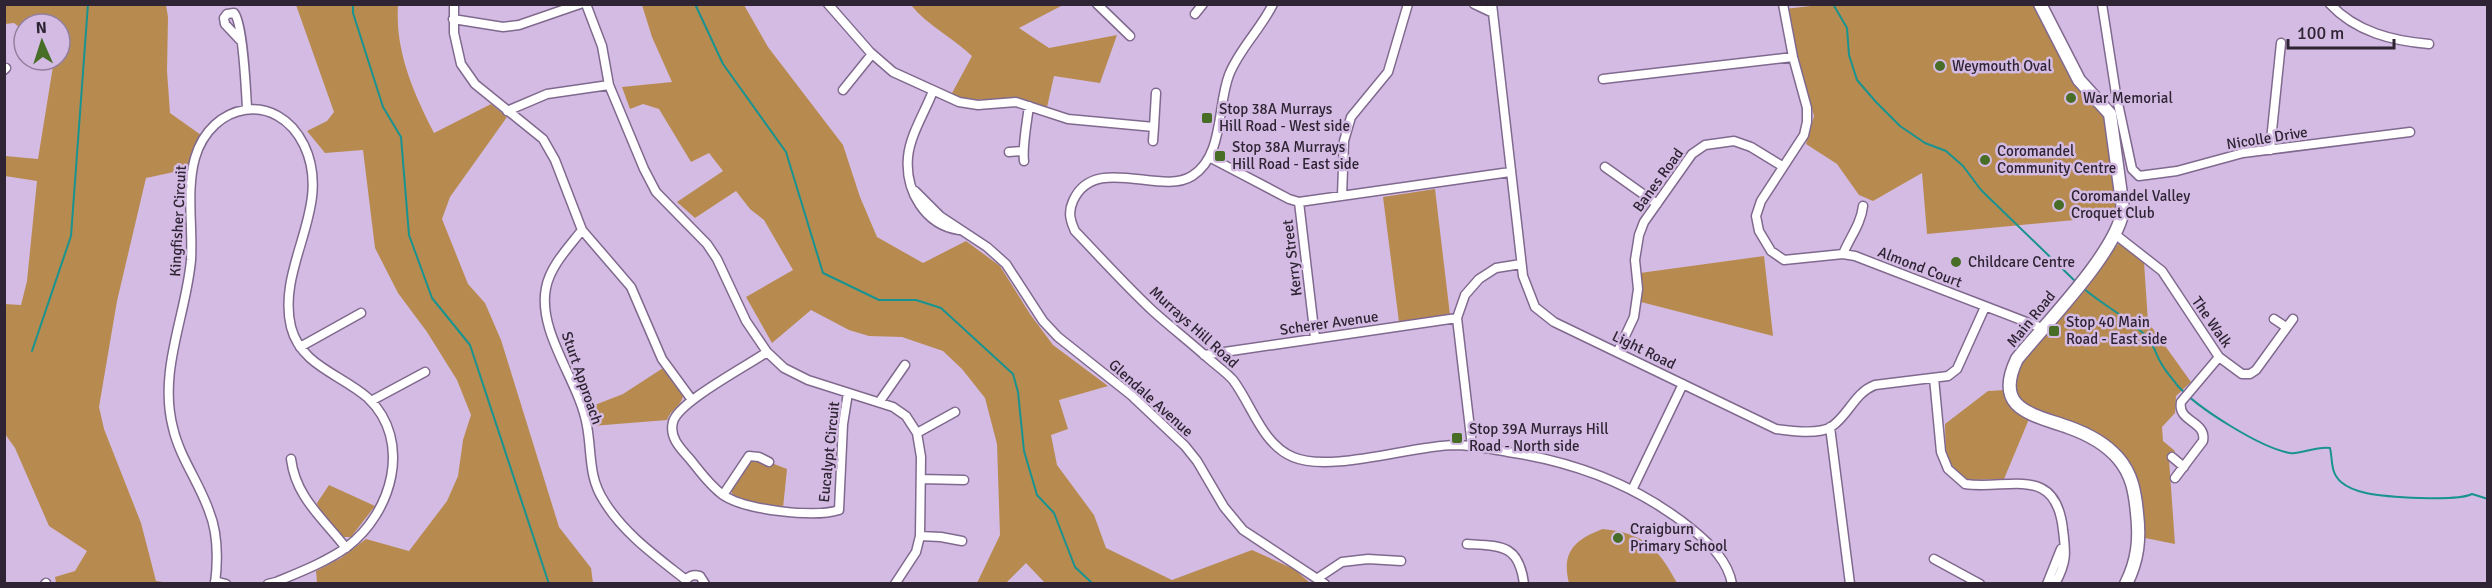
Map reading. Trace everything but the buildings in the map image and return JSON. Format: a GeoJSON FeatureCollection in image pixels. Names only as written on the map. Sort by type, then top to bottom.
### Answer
{"type":"FeatureCollection","features":[{"type":"Feature","properties":{"kind":"main road"},"geometry":{"type":"LineString","coordinates":[[2040,4],[2079,80],[2115,113]]}},
{"type":"Feature","properties":{"kind":"main road","name":"Main Road"},"geometry":{"type":"LineString","coordinates":[[2115,113],[2123,209],[2116,235],[2079,285],[2018,359],[2009,383],[2013,399],[2022,411],[2068,427],[2098,441],[2117,457],[2127,472],[2135,488],[2140,536],[2138,554],[2126,584]]}},
{"type":"Feature","properties":{"kind":"street"},"geometry":{"type":"LineString","coordinates":[[454,4],[454,33],[461,64],[475,84],[543,139],[555,160],[582,230],[631,287],[662,359],[692,400]]}},
{"type":"Feature","properties":{"kind":"street"},"geometry":{"type":"LineString","coordinates":[[453,19],[503,27],[519,25],[580,4]]}},
{"type":"Feature","properties":{"kind":"street"},"geometry":{"type":"LineString","coordinates":[[586,4],[602,46],[609,85],[656,192],[707,244],[746,321],[767,352],[784,368],[808,380],[880,401],[906,416],[917,434],[920,445],[920,536],[916,552],[895,584]]}},
{"type":"Feature","properties":{"kind":"street"},"geometry":{"type":"LineString","coordinates":[[828,4],[872,54],[893,72],[933,92],[969,104],[1012,102],[1068,119],[1154,127]]}},
{"type":"Feature","properties":{"kind":"street"},"geometry":{"type":"LineString","coordinates":[[1097,4],[1130,36]]}},
{"type":"Feature","properties":{"kind":"street"},"geometry":{"type":"LineString","coordinates":[[1195,14],[1203,4]]}},
{"type":"Feature","properties":{"kind":"street","name":"Murrays Hill Road"},"geometry":{"type":"LineString","coordinates":[[1273,4],[1230,72],[1224,90],[1214,146],[1200,169],[1191,177],[1179,182],[1116,176],[1097,181],[1076,194],[1071,207],[1070,220],[1075,231],[1153,310],[1232,379],[1270,438],[1281,450],[1292,457],[1308,462],[1327,463],[1423,447],[1472,446],[1561,462],[1615,481],[1673,514],[1706,541],[1730,573],[1732,584]]}},
{"type":"Feature","properties":{"kind":"street"},"geometry":{"type":"LineString","coordinates":[[1342,195],[1344,141],[1351,117],[1388,72],[1408,4]]}},
{"type":"Feature","properties":{"kind":"street"},"geometry":{"type":"LineString","coordinates":[[1474,4],[1493,9]]}},
{"type":"Feature","properties":{"kind":"street"},"geometry":{"type":"LineString","coordinates":[[1782,166],[1803,135],[1808,122],[1807,108],[1793,57],[1783,4]]}},
{"type":"Feature","properties":{"kind":"street"},"geometry":{"type":"LineString","coordinates":[[2102,4],[2115,113]]}},
{"type":"Feature","properties":{"kind":"street"},"geometry":{"type":"LineString","coordinates":[[2330,4],[2347,20],[2371,33],[2404,42],[2430,44]]}},
{"type":"Feature","properties":{"kind":"street","name":"Light Road"},"geometry":{"type":"LineString","coordinates":[[1493,9],[1521,264],[1523,276],[1535,307],[1554,322],[1776,429],[1798,433],[1830,428]]}},
{"type":"Feature","properties":{"kind":"street"},"geometry":{"type":"LineString","coordinates":[[240,40],[247,108],[276,115],[289,123],[306,148],[313,176],[312,202],[306,232],[292,273],[287,304],[292,330],[306,356],[371,401],[382,415],[391,437],[394,462],[387,495],[369,526],[346,548],[311,567],[268,584]]}},
{"type":"Feature","properties":{"kind":"street"},"geometry":{"type":"LineString","coordinates":[[2270,150],[2281,43]]}},
{"type":"Feature","properties":{"kind":"street"},"geometry":{"type":"LineString","coordinates":[[843,90],[872,54]]}},
{"type":"Feature","properties":{"kind":"street"},"geometry":{"type":"LineString","coordinates":[[1603,79],[1793,57]]}},
{"type":"Feature","properties":{"kind":"street"},"geometry":{"type":"LineString","coordinates":[[507,111],[547,94],[609,85]]}},
{"type":"Feature","properties":{"kind":"street","name":"Glendale Avenue"},"geometry":{"type":"LineString","coordinates":[[933,92],[913,137],[908,157],[909,175],[915,191],[959,230],[987,247],[1006,264],[1043,321],[1058,337],[1131,395],[1185,446],[1197,461],[1224,507],[1243,530],[1258,542],[1321,581]]}},
{"type":"Feature","properties":{"kind":"street"},"geometry":{"type":"LineString","coordinates":[[1153,141],[1156,93]]}},
{"type":"Feature","properties":{"kind":"street"},"geometry":{"type":"LineString","coordinates":[[1024,161],[1022,151],[1026,142],[1029,106]]}},
{"type":"Feature","properties":{"kind":"street","name":"Kingfisher Circuit"},"geometry":{"type":"LineString","coordinates":[[226,584],[215,582],[217,548],[210,511],[183,458],[173,428],[169,386],[172,355],[187,290],[192,223],[191,184],[196,156],[207,132],[223,117],[247,108]]}},
{"type":"Feature","properties":{"kind":"street","name":"Nicolle Drive"},"geometry":{"type":"LineString","coordinates":[[2115,113],[2132,169],[2139,176],[2177,171],[2243,153],[2410,132]]}},
{"type":"Feature","properties":{"kind":"street","name":"Banes Road"},"geometry":{"type":"LineString","coordinates":[[1618,351],[1634,317],[1638,289],[1635,260],[1639,235],[1644,222],[1692,154],[1705,146],[1734,141],[1743,143],[1782,166]]}},
{"type":"Feature","properties":{"kind":"street"},"geometry":{"type":"LineString","coordinates":[[1009,152],[1022,151]]}},
{"type":"Feature","properties":{"kind":"street","name":"Kerry Street"},"geometry":{"type":"LineString","coordinates":[[1209,157],[1299,202],[1315,338]]}},
{"type":"Feature","properties":{"kind":"street","name":"Almond Court"},"geometry":{"type":"LineString","coordinates":[[1782,166],[1761,201],[1756,216],[1759,231],[1771,251],[1784,260],[1843,254],[1855,256],[2042,328]]}},
{"type":"Feature","properties":{"kind":"street"},"geometry":{"type":"LineString","coordinates":[[1605,167],[1656,204]]}},
{"type":"Feature","properties":{"kind":"street"},"geometry":{"type":"LineString","coordinates":[[1299,202],[1510,172]]}},
{"type":"Feature","properties":{"kind":"street"},"geometry":{"type":"LineString","coordinates":[[1843,254],[1849,238],[1862,219],[1863,206]]}},
{"type":"Feature","properties":{"kind":"street","name":"Sturt Approach"},"geometry":{"type":"LineString","coordinates":[[582,230],[552,272],[546,286],[544,303],[550,327],[587,426],[589,458],[603,501],[636,540],[686,582]]}},
{"type":"Feature","properties":{"kind":"street","name":"The Walk"},"geometry":{"type":"LineString","coordinates":[[2116,235],[2162,271],[2219,357],[2242,374],[2250,374],[2256,370],[2293,319]]}},
{"type":"Feature","properties":{"kind":"street"},"geometry":{"type":"LineString","coordinates":[[1472,446],[1456,318],[1465,295],[1479,279],[1496,268],[1521,264]]}},
{"type":"Feature","properties":{"kind":"street"},"geometry":{"type":"LineString","coordinates":[[1851,584],[1830,428],[1864,390],[1875,385],[1948,376],[1957,369],[1985,307]]}},
{"type":"Feature","properties":{"kind":"street"},"geometry":{"type":"LineString","coordinates":[[300,347],[361,313]]}},
{"type":"Feature","properties":{"kind":"street","name":"Scherer Avenue"},"geometry":{"type":"LineString","coordinates":[[1204,355],[1456,318]]}},
{"type":"Feature","properties":{"kind":"street"},"geometry":{"type":"LineString","coordinates":[[2274,319],[2286,327]]}},
{"type":"Feature","properties":{"kind":"street","name":"Eucalypt Circuit"},"geometry":{"type":"LineString","coordinates":[[767,352],[692,400],[677,414],[672,423],[672,434],[678,445],[723,495],[734,501],[762,508],[799,512],[839,510],[843,424],[849,393]]}},
{"type":"Feature","properties":{"kind":"street"},"geometry":{"type":"LineString","coordinates":[[2175,478],[2203,441],[2204,435],[2200,428],[2182,414],[2179,409],[2181,402],[2219,357]]}},
{"type":"Feature","properties":{"kind":"street"},"geometry":{"type":"LineString","coordinates":[[880,401],[905,365]]}},
{"type":"Feature","properties":{"kind":"street"},"geometry":{"type":"LineString","coordinates":[[371,401],[425,372]]}},
{"type":"Feature","properties":{"kind":"street"},"geometry":{"type":"LineString","coordinates":[[1934,378],[1941,452],[1948,469],[1965,484],[1978,486],[2016,483],[2036,485],[2054,498],[2061,510],[2066,552],[2055,584]]}},
{"type":"Feature","properties":{"kind":"street"},"geometry":{"type":"LineString","coordinates":[[1632,490],[1683,384]]}},
{"type":"Feature","properties":{"kind":"street"},"geometry":{"type":"LineString","coordinates":[[917,434],[955,412]]}},
{"type":"Feature","properties":{"kind":"street"},"geometry":{"type":"LineString","coordinates":[[723,495],[749,456],[759,457],[769,462]]}},
{"type":"Feature","properties":{"kind":"street"},"geometry":{"type":"LineString","coordinates":[[2172,458],[2184,467]]}},
{"type":"Feature","properties":{"kind":"street"},"geometry":{"type":"LineString","coordinates":[[291,459],[300,492],[346,548]]}},
{"type":"Feature","properties":{"kind":"street"},"geometry":{"type":"LineString","coordinates":[[921,479],[964,480]]}},
{"type":"Feature","properties":{"kind":"street"},"geometry":{"type":"LineString","coordinates":[[920,536],[962,541]]}},
{"type":"Feature","properties":{"kind":"street"},"geometry":{"type":"LineString","coordinates":[[2047,584],[2064,540]]}},
{"type":"Feature","properties":{"kind":"street"},"geometry":{"type":"LineString","coordinates":[[1467,544],[1503,547],[1518,559],[1522,567],[1524,584]]}},
{"type":"Feature","properties":{"kind":"street"},"geometry":{"type":"LineString","coordinates":[[1321,581],[1342,562],[1368,559],[1401,561]]}},
{"type":"Feature","properties":{"kind":"street"},"geometry":{"type":"LineString","coordinates":[[1934,559],[1980,584]]}},
{"type":"Feature","properties":{"kind":"street"},"geometry":{"type":"LineString","coordinates":[[686,582],[691,576],[697,575],[705,584]]}},
{"type":"Feature","properties":{"kind":"shaded area"},"geometry":{"type":"Polygon","coordinates":[[[1829,4],[2033,5],[2074,80],[2104,114],[2114,175],[2117,216],[1927,234],[1922,173],[1873,201],[1859,195],[1837,164],[1806,144],[1814,116],[1784,9],[1829,4]]]}},
{"type":"Feature","properties":{"kind":"shaded area"},"geometry":{"type":"Polygon","coordinates":[[[4,5],[166,5],[170,113],[201,135],[188,169],[146,178],[117,301],[99,407],[104,429],[141,523],[156,581],[170,583],[56,583],[55,577],[75,571],[87,551],[49,526],[15,448],[5,434],[5,304],[21,305],[27,281],[37,181],[5,176],[5,156],[38,159],[52,72],[72,72],[72,12],[12,12],[12,23],[5,24],[4,5]]]}},
{"type":"Feature","properties":{"kind":"shaded area"},"geometry":{"type":"Polygon","coordinates":[[[296,5],[398,5],[399,39],[407,71],[434,133],[491,104],[507,117],[450,197],[442,219],[468,284],[485,303],[501,340],[559,527],[591,568],[593,583],[317,583],[316,571],[341,558],[366,539],[409,551],[447,501],[458,476],[463,440],[471,415],[457,380],[427,332],[398,293],[375,248],[363,150],[325,153],[307,131],[327,121],[334,112],[296,5]]]}},
{"type":"Feature","properties":{"kind":"shaded area"},"geometry":{"type":"Polygon","coordinates":[[[642,5],[744,5],[768,47],[843,145],[860,197],[877,237],[923,263],[966,241],[1000,266],[1030,314],[1053,345],[1108,386],[1059,400],[1068,429],[1051,435],[1057,465],[1094,515],[1106,548],[1172,580],[1252,550],[1294,569],[1310,583],[1045,583],[1026,563],[1006,583],[977,583],[1000,535],[997,444],[985,398],[962,369],[943,351],[902,337],[869,336],[849,330],[811,310],[772,343],[746,297],[793,270],[764,220],[750,209],[736,191],[695,218],[677,202],[723,171],[709,153],[691,162],[659,109],[643,104],[630,109],[622,87],[672,82],[652,37],[642,5]]]}},
{"type":"Feature","properties":{"kind":"shaded area"},"geometry":{"type":"Polygon","coordinates":[[[911,5],[1063,5],[1019,28],[1049,48],[1117,35],[1100,83],[1054,76],[1047,107],[1015,98],[969,100],[951,95],[972,56],[911,5]]]}},
{"type":"Feature","properties":{"kind":"shaded area"},"geometry":{"type":"Polygon","coordinates":[[[1435,189],[1450,315],[1399,322],[1383,197],[1435,189]]]}},
{"type":"Feature","properties":{"kind":"shaded area"},"geometry":{"type":"Polygon","coordinates":[[[2119,243],[2144,262],[2148,322],[2191,382],[2176,396],[2175,413],[2162,427],[2163,441],[2175,451],[2169,459],[2175,544],[2145,538],[2138,481],[2127,463],[2109,443],[2082,426],[2033,412],[2021,401],[2016,389],[2016,374],[2021,360],[2119,243]]]}},
{"type":"Feature","properties":{"kind":"shaded area"},"geometry":{"type":"Polygon","coordinates":[[[1764,256],[1773,336],[1641,302],[1640,273],[1764,256]]]}},
{"type":"Feature","properties":{"kind":"shaded area"},"geometry":{"type":"Polygon","coordinates":[[[663,368],[683,396],[667,420],[592,426],[587,408],[623,394],[663,368]]]}},
{"type":"Feature","properties":{"kind":"shaded area"},"geometry":{"type":"Polygon","coordinates":[[[2005,390],[2029,419],[2004,479],[1967,480],[1947,456],[1945,424],[1988,391],[2005,390]]]}},
{"type":"Feature","properties":{"kind":"shaded area"},"geometry":{"type":"Polygon","coordinates":[[[754,456],[787,469],[783,508],[739,501],[733,497],[731,489],[754,456]]]}},
{"type":"Feature","properties":{"kind":"shaded area"},"geometry":{"type":"Polygon","coordinates":[[[329,485],[375,506],[351,537],[341,537],[318,509],[317,503],[329,485]]]}},
{"type":"Feature","properties":{"kind":"shaded area"},"geometry":{"type":"Polygon","coordinates":[[[1603,529],[1629,534],[1648,544],[1663,560],[1677,583],[1569,583],[1567,563],[1572,548],[1585,537],[1603,529]]]}},
{"type":"Feature","properties":{"kind":"waterway"},"geometry":{"type":"LineString","coordinates":[[32,351],[71,236],[88,4]]}},
{"type":"Feature","properties":{"kind":"waterway"},"geometry":{"type":"LineString","coordinates":[[353,4],[353,13],[383,107],[401,137],[409,235],[432,298],[470,345],[549,584]]}},
{"type":"Feature","properties":{"kind":"waterway"},"geometry":{"type":"LineString","coordinates":[[695,4],[723,64],[786,152],[823,273],[879,300],[916,300],[941,308],[1013,374],[1018,392],[1024,451],[1037,495],[1054,513],[1075,567],[1093,584]]}},
{"type":"Feature","properties":{"kind":"waterway"},"geometry":{"type":"LineString","coordinates":[[1833,4],[1847,28],[1849,55],[1857,80],[1876,102],[1900,126],[1925,143],[1946,151],[1963,166],[1981,190],[2076,282]]}},
{"type":"Feature","properties":{"kind":"waterway"},"geometry":{"type":"LineString","coordinates":[[2083,288],[2133,324],[2148,338],[2164,369],[2186,394],[2230,426],[2263,444],[2290,453],[2330,448],[2333,470],[2337,478],[2347,486],[2363,492],[2420,498],[2451,498],[2472,494],[2488,499]]}},
{"type":"Feature","properties":{"kind":"place","name":"Weymouth Oval"},"geometry":{"type":"Point","coordinates":[1940,66]}},
{"type":"Feature","properties":{"kind":"place","name":"War Memorial"},"geometry":{"type":"Point","coordinates":[2071,98]}},
{"type":"Feature","properties":{"kind":"place","name":"Stop 38A Murrays Hill Road - West side"},"geometry":{"type":"Point","coordinates":[1207,118]}},
{"type":"Feature","properties":{"kind":"place","name":"Stop 38A Murrays Hill Road - East side"},"geometry":{"type":"Point","coordinates":[1220,156]}},
{"type":"Feature","properties":{"kind":"place","name":"Coromandel Community Centre"},"geometry":{"type":"Point","coordinates":[1985,160]}},
{"type":"Feature","properties":{"kind":"place","name":"Coromandel Valley Croquet Club"},"geometry":{"type":"Point","coordinates":[2059,205]}},
{"type":"Feature","properties":{"kind":"place","name":"Childcare Centre"},"geometry":{"type":"Point","coordinates":[1956,262]}},
{"type":"Feature","properties":{"kind":"place","name":"Stop 40 Main Road - East side"},"geometry":{"type":"Point","coordinates":[2054,331]}},
{"type":"Feature","properties":{"kind":"place","name":"Stop 39A Murrays Hill Road - North side"},"geometry":{"type":"Point","coordinates":[1457,438]}},
{"type":"Feature","properties":{"kind":"place","name":"Craigburn Primary School"},"geometry":{"type":"Point","coordinates":[1618,538]}}]}
